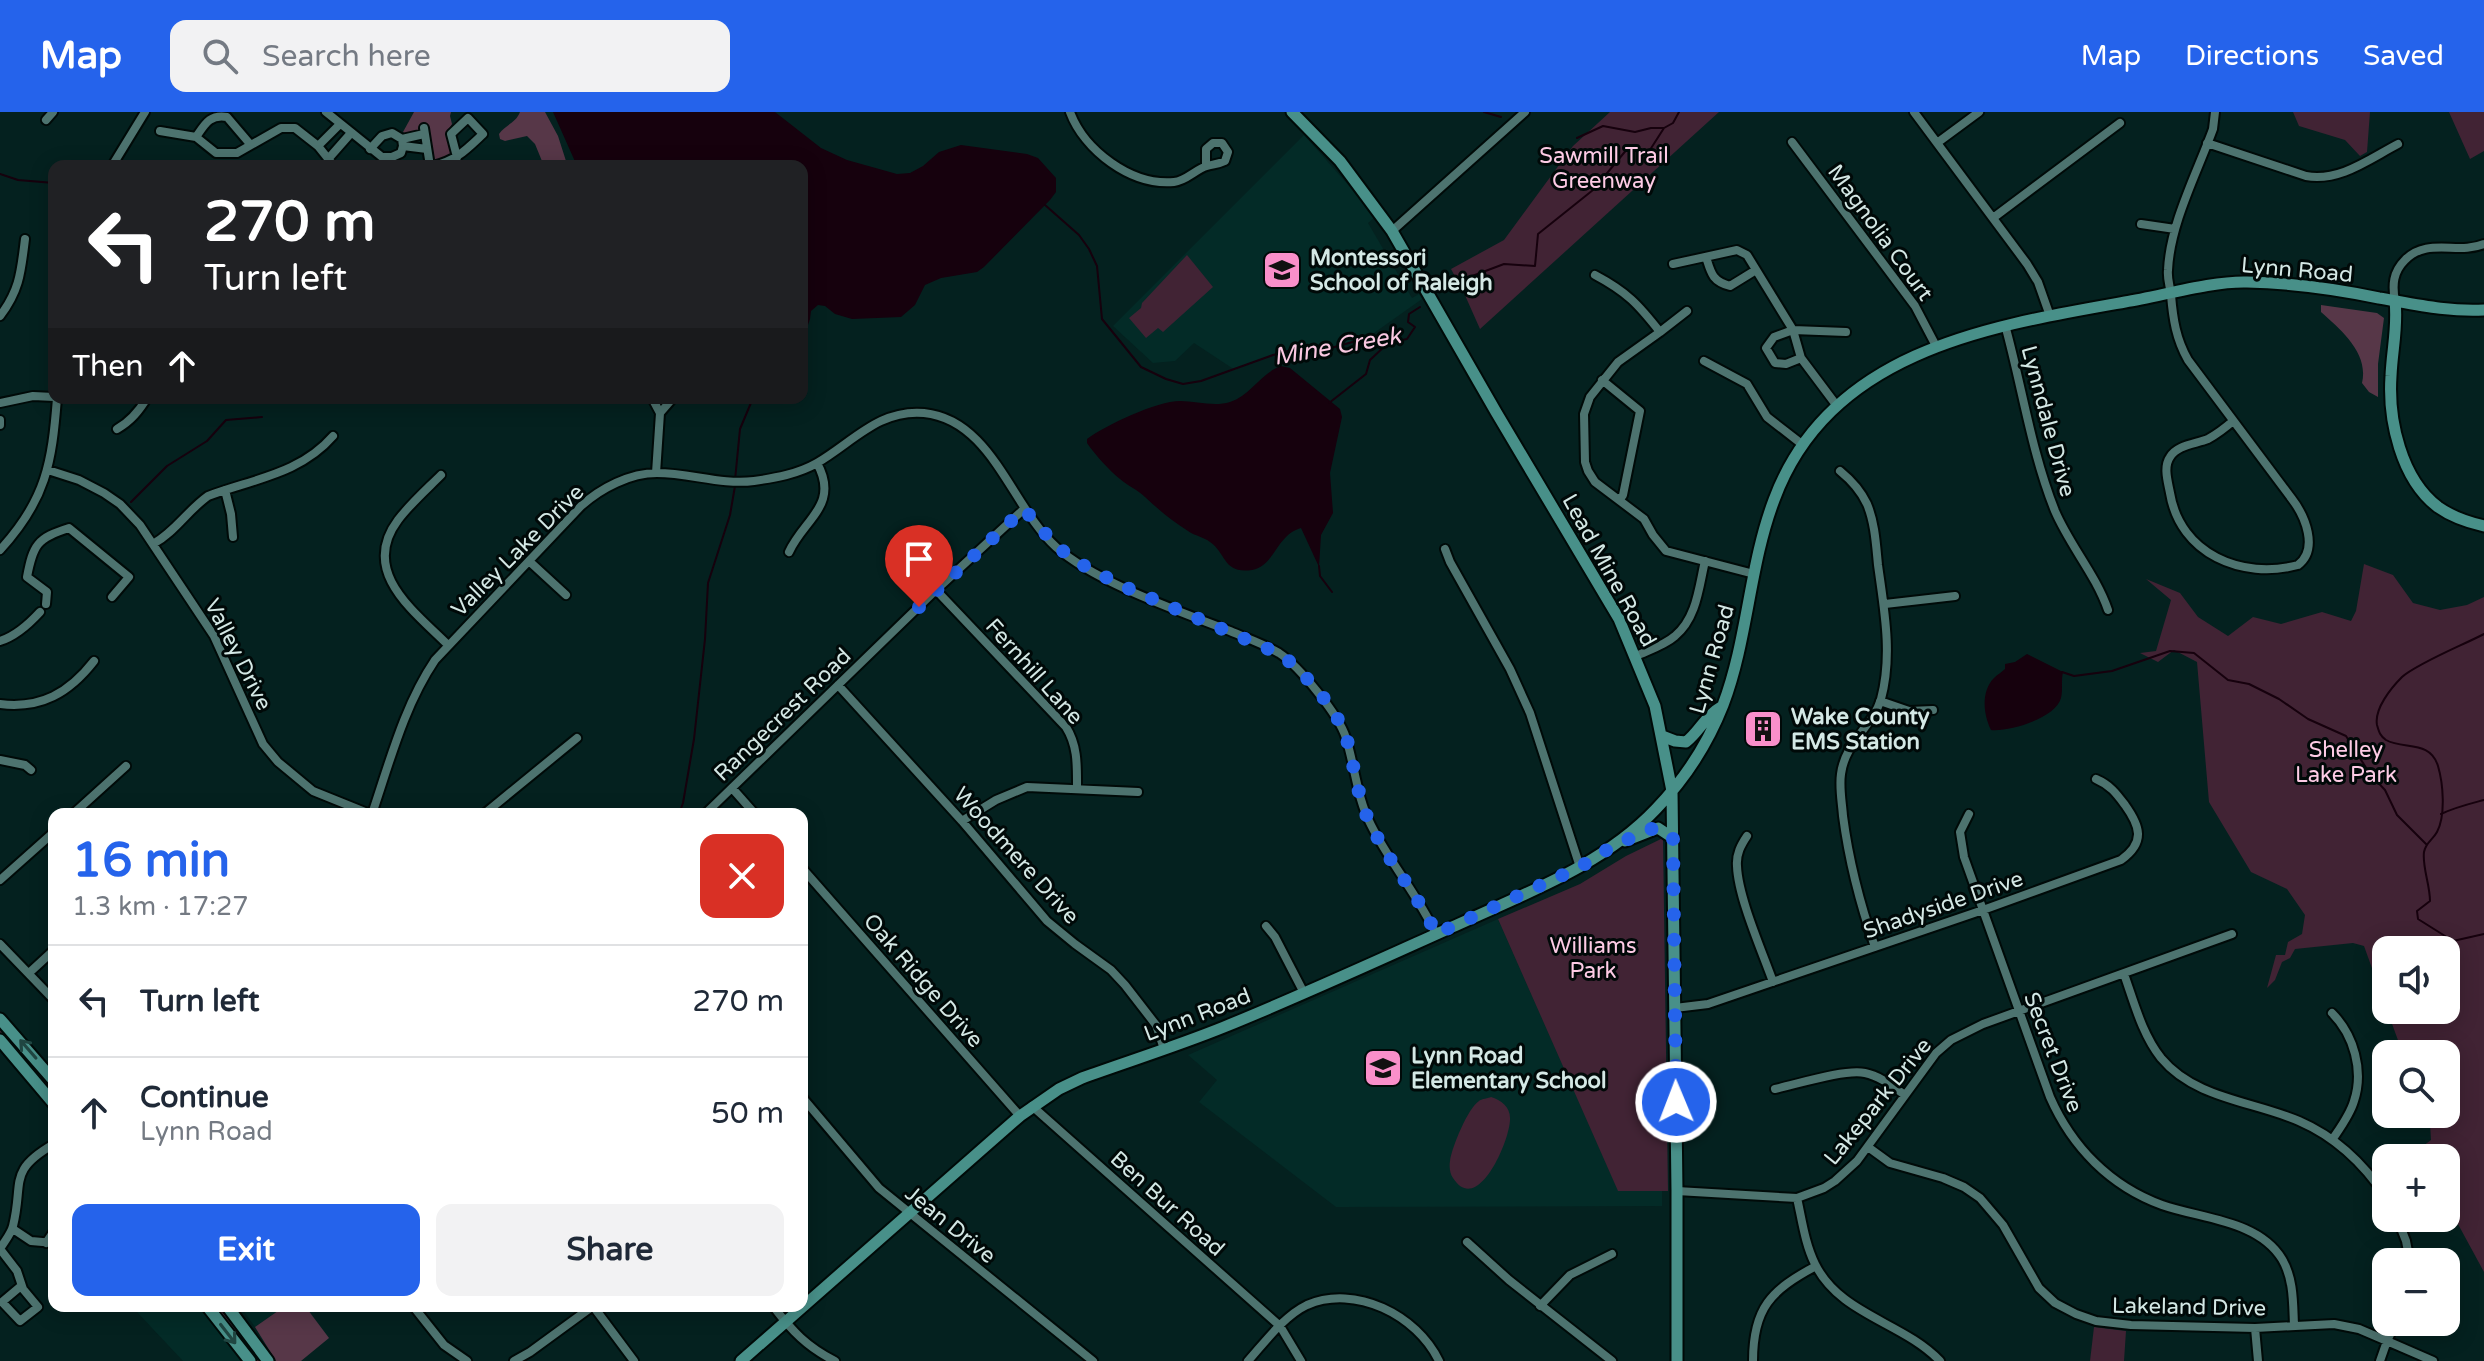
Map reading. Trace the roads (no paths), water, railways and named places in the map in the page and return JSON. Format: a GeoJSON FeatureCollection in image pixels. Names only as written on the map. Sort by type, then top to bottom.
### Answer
{"type":"FeatureCollection","features":[{"type":"Feature","properties":{"kind":"main road","name":"Lead Mine Road"},"geometry":{"type":"LineString","coordinates":[[1292,112],[1340,161],[1392,231],[1619,619],[1655,706],[1672,791],[1677,1361]]}},
{"type":"Feature","properties":{"kind":"main road","name":"Lynn Road"},"geometry":{"type":"LineString","coordinates":[[808,1303],[1020,1116],[1059,1089],[1304,993],[1580,867],[1613,846],[1652,813],[1672,791],[1702,747],[1722,707],[1766,521],[1788,469],[1803,445],[1837,406],[1879,374],[1936,346],[2005,325],[2241,282],[2300,286],[2452,310],[2484,310]]}},
{"type":"Feature","properties":{"kind":"main road"},"geometry":{"type":"LineString","coordinates":[[2395,301],[2398,321],[2390,389],[2393,418],[2403,454],[2420,487],[2437,506],[2454,517],[2484,526]]}},
{"type":"Feature","properties":{"kind":"main road"},"geometry":{"type":"LineString","coordinates":[[1662,736],[1686,742],[1705,718],[1722,707]]}},
{"type":"Feature","properties":{"kind":"main road"},"geometry":{"type":"LineString","coordinates":[[1613,846],[1658,828],[1673,838]]}},
{"type":"Feature","properties":{"kind":"main road"},"geometry":{"type":"LineString","coordinates":[[0,1019],[48,1069]]}},
{"type":"Feature","properties":{"kind":"main road"},"geometry":{"type":"LineString","coordinates":[[0,1040],[48,1097]]}},
{"type":"Feature","properties":{"kind":"main road"},"geometry":{"type":"LineString","coordinates":[[212,1312],[250,1361]]}},
{"type":"Feature","properties":{"kind":"main road"},"geometry":{"type":"LineString","coordinates":[[231,1312],[268,1361]]}},
{"type":"Feature","properties":{"kind":"main road","name":"Lynn Road"},"geometry":{"type":"LineString","coordinates":[[741,1361],[797,1312]]}},
{"type":"Feature","properties":{"kind":"street"},"geometry":{"type":"LineString","coordinates":[[46,120],[53,112]]}},
{"type":"Feature","properties":{"kind":"street"},"geometry":{"type":"LineString","coordinates":[[116,160],[145,112]]}},
{"type":"Feature","properties":{"kind":"street"},"geometry":{"type":"LineString","coordinates":[[326,112],[382,157],[401,153],[402,142]]}},
{"type":"Feature","properties":{"kind":"street"},"geometry":{"type":"LineString","coordinates":[[1070,112],[1075,126],[1094,149],[1141,178],[1177,182],[1206,166]]}},
{"type":"Feature","properties":{"kind":"street"},"geometry":{"type":"LineString","coordinates":[[1392,231],[1525,112]]}},
{"type":"Feature","properties":{"kind":"street"},"geometry":{"type":"LineString","coordinates":[[1914,112],[2038,282],[2050,316]]}},
{"type":"Feature","properties":{"kind":"street"},"geometry":{"type":"LineString","coordinates":[[1937,143],[1979,112]]}},
{"type":"Feature","properties":{"kind":"street"},"geometry":{"type":"LineString","coordinates":[[2215,112],[2207,143],[2175,229],[2167,274],[2174,324],[2181,348],[2305,520],[2309,543],[2306,564],[2251,568],[2237,566],[2215,558],[2186,533],[2173,506],[2166,452],[2210,438],[2233,421]]}},
{"type":"Feature","properties":{"kind":"street"},"geometry":{"type":"LineString","coordinates":[[196,137],[206,121],[218,115],[227,117],[250,144]]}},
{"type":"Feature","properties":{"kind":"street"},"geometry":{"type":"LineString","coordinates":[[449,160],[457,157],[483,134],[468,118],[451,134],[457,157]]}},
{"type":"Feature","properties":{"kind":"street"},"geometry":{"type":"LineString","coordinates":[[1993,218],[2120,123]]}},
{"type":"Feature","properties":{"kind":"street"},"geometry":{"type":"LineString","coordinates":[[318,146],[340,124]]}},
{"type":"Feature","properties":{"kind":"street"},"geometry":{"type":"LineString","coordinates":[[160,131],[196,137],[216,153],[237,153],[281,128],[295,128],[308,136],[329,160]]}},
{"type":"Feature","properties":{"kind":"street"},"geometry":{"type":"LineString","coordinates":[[402,142],[424,131],[430,160]]}},
{"type":"Feature","properties":{"kind":"street"},"geometry":{"type":"LineString","coordinates":[[332,160],[351,133]]}},
{"type":"Feature","properties":{"kind":"street"},"geometry":{"type":"LineString","coordinates":[[370,149],[382,136],[392,133],[402,142],[427,149]]}},
{"type":"Feature","properties":{"kind":"street","name":"Magnolia Court"},"geometry":{"type":"LineString","coordinates":[[1792,142],[1910,299],[1936,346]]}},
{"type":"Feature","properties":{"kind":"street"},"geometry":{"type":"LineString","coordinates":[[2207,143],[2320,179],[2349,170],[2398,144]]}},
{"type":"Feature","properties":{"kind":"street"},"geometry":{"type":"LineString","coordinates":[[2141,224],[2175,229]]}},
{"type":"Feature","properties":{"kind":"street"},"geometry":{"type":"LineString","coordinates":[[0,316],[13,300],[21,274],[25,239]]}},
{"type":"Feature","properties":{"kind":"street"},"geometry":{"type":"LineString","coordinates":[[2395,301],[2394,275],[2416,251],[2435,247],[2469,249],[2484,244]]}},
{"type":"Feature","properties":{"kind":"street"},"geometry":{"type":"LineString","coordinates":[[1673,264],[1737,250],[1747,255],[1793,330],[1801,358],[1837,406]]}},
{"type":"Feature","properties":{"kind":"street"},"geometry":{"type":"LineString","coordinates":[[1706,257],[1711,273],[1719,282],[1730,286],[1756,270]]}},
{"type":"Feature","properties":{"kind":"street"},"geometry":{"type":"LineString","coordinates":[[1595,275],[1639,304],[1660,332]]}},
{"type":"Feature","properties":{"kind":"street"},"geometry":{"type":"LineString","coordinates":[[1687,311],[1618,362],[1590,397],[1584,414],[1585,462],[1595,482],[1644,519],[1666,551],[1754,574]]}},
{"type":"Feature","properties":{"kind":"street","name":"Lynndale Drive"},"geometry":{"type":"LineString","coordinates":[[2005,325],[2043,478],[2065,533],[2103,595],[2108,610]]}},
{"type":"Feature","properties":{"kind":"street"},"geometry":{"type":"LineString","coordinates":[[1801,358],[1786,364],[1775,363],[1766,348],[1774,337],[1793,330],[1846,332]]}},
{"type":"Feature","properties":{"kind":"street"},"geometry":{"type":"LineString","coordinates":[[1704,361],[1747,384],[1767,417],[1803,445]]}},
{"type":"Feature","properties":{"kind":"street"},"geometry":{"type":"LineString","coordinates":[[1602,380],[1640,411],[1620,499]]}},
{"type":"Feature","properties":{"kind":"street"},"geometry":{"type":"LineString","coordinates":[[0,403],[33,396],[48,397]]}},
{"type":"Feature","properties":{"kind":"street"},"geometry":{"type":"LineString","coordinates":[[0,550],[18,530],[35,503],[48,470],[55,404]]}},
{"type":"Feature","properties":{"kind":"street"},"geometry":{"type":"LineString","coordinates":[[117,429],[128,423],[143,404]]}},
{"type":"Feature","properties":{"kind":"street"},"geometry":{"type":"LineString","coordinates":[[655,404],[660,413],[656,473]]}},
{"type":"Feature","properties":{"kind":"street"},"geometry":{"type":"LineString","coordinates":[[660,413],[668,404]]}},
{"type":"Feature","properties":{"kind":"street","name":"Valley Lake Drive"},"geometry":{"type":"LineString","coordinates":[[373,808],[421,681],[448,645],[597,493],[629,478],[656,473],[743,482],[797,472],[817,463],[884,418],[909,413],[940,416],[967,430],[984,446],[1024,509],[1057,547],[1086,567],[1125,587],[1259,643],[1289,661],[1319,694],[1343,728],[1368,821],[1436,934]]}},
{"type":"Feature","properties":{"kind":"street"},"geometry":{"type":"LineString","coordinates":[[153,544],[177,527],[208,496],[307,461],[333,436]]}},
{"type":"Feature","properties":{"kind":"street"},"geometry":{"type":"LineString","coordinates":[[789,552],[795,539],[818,513],[824,498],[823,476],[817,463]]}},
{"type":"Feature","properties":{"kind":"street","name":"Valley Drive"},"geometry":{"type":"LineString","coordinates":[[48,470],[89,485],[120,504],[140,525],[214,636],[263,744],[278,762],[313,791],[356,808]]}},
{"type":"Feature","properties":{"kind":"street"},"geometry":{"type":"LineString","coordinates":[[1840,471],[1857,488],[1867,505],[1885,604],[1886,658],[1880,701],[1872,717],[1852,742],[1842,764],[1840,782],[1851,869],[1875,947]]}},
{"type":"Feature","properties":{"kind":"street"},"geometry":{"type":"LineString","coordinates":[[441,475],[397,521],[386,549],[385,561],[395,591],[448,645]]}},
{"type":"Feature","properties":{"kind":"street"},"geometry":{"type":"LineString","coordinates":[[225,490],[233,537]]}},
{"type":"Feature","properties":{"kind":"street","name":"Rangecrest Road"},"geometry":{"type":"LineString","coordinates":[[711,808],[1024,509]]}},
{"type":"Feature","properties":{"kind":"street"},"geometry":{"type":"LineString","coordinates":[[0,641],[28,624],[43,608],[47,592],[27,577],[34,547],[43,537],[69,528],[129,577],[112,597]]}},
{"type":"Feature","properties":{"kind":"street"},"geometry":{"type":"LineString","coordinates":[[1445,549],[1510,669],[1530,713],[1580,867]]}},
{"type":"Feature","properties":{"kind":"street"},"geometry":{"type":"LineString","coordinates":[[529,561],[566,595]]}},
{"type":"Feature","properties":{"kind":"street"},"geometry":{"type":"LineString","coordinates":[[1636,656],[1673,638],[1686,624],[1694,607],[1705,561]]}},
{"type":"Feature","properties":{"kind":"street","name":"Fernhill Lane"},"geometry":{"type":"LineString","coordinates":[[936,590],[1066,727],[1073,738],[1076,752],[1077,789]]}},
{"type":"Feature","properties":{"kind":"street"},"geometry":{"type":"LineString","coordinates":[[1885,604],[1955,596]]}},
{"type":"Feature","properties":{"kind":"street"},"geometry":{"type":"LineString","coordinates":[[0,704],[17,706],[51,698],[71,686],[94,661]]}},
{"type":"Feature","properties":{"kind":"street","name":"Woodmere Drive"},"geometry":{"type":"LineString","coordinates":[[838,685],[962,821],[1047,921],[1111,970],[1125,985],[1156,1025],[1164,1049]]}},
{"type":"Feature","properties":{"kind":"street"},"geometry":{"type":"LineString","coordinates":[[1880,701],[1909,711],[1933,710]]}},
{"type":"Feature","properties":{"kind":"street"},"geometry":{"type":"LineString","coordinates":[[491,808],[577,738]]}},
{"type":"Feature","properties":{"kind":"street"},"geometry":{"type":"LineString","coordinates":[[0,760],[25,765],[31,770]]}},
{"type":"Feature","properties":{"kind":"street"},"geometry":{"type":"LineString","coordinates":[[80,808],[126,766]]}},
{"type":"Feature","properties":{"kind":"street","name":"Shadyside Drive"},"geometry":{"type":"LineString","coordinates":[[1675,1008],[1708,1004],[2113,863],[2133,851],[2139,831],[2135,820],[2109,785],[2096,779]]}},
{"type":"Feature","properties":{"kind":"street"},"geometry":{"type":"LineString","coordinates":[[962,821],[996,800],[1027,787],[1138,792]]}},
{"type":"Feature","properties":{"kind":"street"},"geometry":{"type":"LineString","coordinates":[[732,788],[750,808]]}},
{"type":"Feature","properties":{"kind":"street","name":"Secret Drive"},"geometry":{"type":"LineString","coordinates":[[1969,814],[1961,826],[1961,847],[2056,1111],[2083,1152],[2117,1183],[2164,1205],[2246,1229],[2263,1238],[2277,1251],[2287,1268],[2294,1325]]}},
{"type":"Feature","properties":{"kind":"street"},"geometry":{"type":"LineString","coordinates":[[1747,836],[1739,849],[1736,865],[1742,892],[1773,982]]}},
{"type":"Feature","properties":{"kind":"street"},"geometry":{"type":"LineString","coordinates":[[0,880],[48,837]]}},
{"type":"Feature","properties":{"kind":"street","name":"Oak Ridge Drive"},"geometry":{"type":"LineString","coordinates":[[808,875],[1020,1116]]}},
{"type":"Feature","properties":{"kind":"street"},"geometry":{"type":"LineString","coordinates":[[1266,926],[1275,937],[1304,993]]}},
{"type":"Feature","properties":{"kind":"street","name":"Lakepark Drive"},"geometry":{"type":"LineString","coordinates":[[1677,1191],[1797,1198],[1835,1181],[1857,1161],[1936,1053],[1951,1040],[2018,1012],[2232,934]]}},
{"type":"Feature","properties":{"kind":"street"},"geometry":{"type":"LineString","coordinates":[[0,944],[48,994]]}},
{"type":"Feature","properties":{"kind":"street"},"geometry":{"type":"LineString","coordinates":[[29,973],[48,956]]}},
{"type":"Feature","properties":{"kind":"street"},"geometry":{"type":"LineString","coordinates":[[2124,974],[2152,1046],[2170,1068],[2201,1089],[2298,1120],[2332,1140],[2372,1178]]}},
{"type":"Feature","properties":{"kind":"street"},"geometry":{"type":"LineString","coordinates":[[2332,1013],[2347,1031],[2358,1074],[2354,1102],[2332,1140]]}},
{"type":"Feature","properties":{"kind":"street"},"geometry":{"type":"LineString","coordinates":[[1775,1089],[1863,1072],[1886,1081],[1905,1095]]}},
{"type":"Feature","properties":{"kind":"street","name":"Jean Drive"},"geometry":{"type":"LineString","coordinates":[[808,1104],[879,1188],[1093,1361]]}},
{"type":"Feature","properties":{"kind":"street","name":"Ben Bur Road"},"geometry":{"type":"LineString","coordinates":[[1032,1106],[1280,1326],[1301,1361]]}},
{"type":"Feature","properties":{"kind":"street"},"geometry":{"type":"LineString","coordinates":[[21,1286],[2,1302],[20,1321],[38,1307],[21,1286],[17,1271],[0,1249],[13,1229],[21,1171],[35,1155],[48,1147]]}},
{"type":"Feature","properties":{"kind":"street","name":"Lakeland Drive"},"geometry":{"type":"LineString","coordinates":[[1868,1147],[1890,1163],[1950,1180],[1980,1198],[2003,1225],[2033,1281],[2050,1300],[2069,1311],[2106,1323],[2255,1328],[2348,1326],[2433,1361]]}},
{"type":"Feature","properties":{"kind":"street"},"geometry":{"type":"LineString","coordinates":[[1797,1198],[1816,1266],[1837,1293],[1918,1341],[1940,1361]]}},
{"type":"Feature","properties":{"kind":"street"},"geometry":{"type":"LineString","coordinates":[[13,1229],[31,1241],[48,1243]]}},
{"type":"Feature","properties":{"kind":"street"},"geometry":{"type":"LineString","coordinates":[[1467,1242],[1540,1306],[1612,1361]]}},
{"type":"Feature","properties":{"kind":"street"},"geometry":{"type":"LineString","coordinates":[[1540,1306],[1570,1275],[1612,1254]]}},
{"type":"Feature","properties":{"kind":"street"},"geometry":{"type":"LineString","coordinates":[[1753,1361],[1755,1327],[1766,1302],[1785,1284],[1816,1266]]}},
{"type":"Feature","properties":{"kind":"street"},"geometry":{"type":"LineString","coordinates":[[1248,1361],[1280,1326],[1305,1306],[1344,1297],[1392,1313],[1427,1342],[1439,1361]]}},
{"type":"Feature","properties":{"kind":"street"},"geometry":{"type":"LineString","coordinates":[[418,1312],[444,1345],[467,1361]]}},
{"type":"Feature","properties":{"kind":"street"},"geometry":{"type":"LineString","coordinates":[[514,1361],[585,1312]]}},
{"type":"Feature","properties":{"kind":"street"},"geometry":{"type":"LineString","coordinates":[[597,1312],[634,1361]]}},
{"type":"Feature","properties":{"kind":"street"},"geometry":{"type":"LineString","coordinates":[[778,1312],[812,1349],[835,1361]]}},
{"type":"Feature","properties":{"kind":"street"},"geometry":{"type":"LineString","coordinates":[[2255,1328],[2258,1361]]}},
{"type":"Feature","properties":{"kind":"street"},"geometry":{"type":"LineString","coordinates":[[2380,1361],[2389,1336]]}},
{"type":"Feature","properties":{"kind":"waterway"},"geometry":{"type":"LineString","coordinates":[[1484,112],[1501,117]]}},
{"type":"Feature","properties":{"kind":"waterway"},"geometry":{"type":"LineString","coordinates":[[1577,138],[1603,126],[1635,132],[1664,128],[1673,123],[1679,112]]}},
{"type":"Feature","properties":{"kind":"waterway","name":"Mine Creek"},"geometry":{"type":"LineString","coordinates":[[1451,284],[1504,264],[1535,266],[1538,234],[1593,190],[1628,148],[1648,153],[1664,128]]}},
{"type":"Feature","properties":{"kind":"waterway"},"geometry":{"type":"LineString","coordinates":[[0,174],[18,180],[48,182]]}},
{"type":"Feature","properties":{"kind":"waterway","name":"Mine Creek"},"geometry":{"type":"LineString","coordinates":[[1045,205],[1079,235],[1089,249],[1097,266],[1102,319],[1141,367],[1183,384],[1201,381],[1299,348],[1327,349],[1367,338],[1388,343],[1407,339],[1415,327],[1408,322],[1409,314],[1420,307]]}},
{"type":"Feature","properties":{"kind":"waterway"},"geometry":{"type":"LineString","coordinates":[[1329,403],[1366,374],[1370,360],[1387,344]]}},
{"type":"Feature","properties":{"kind":"waterway"},"geometry":{"type":"LineString","coordinates":[[735,480],[740,429],[750,404]]}},
{"type":"Feature","properties":{"kind":"waterway"},"geometry":{"type":"LineString","coordinates":[[131,502],[167,466],[207,441],[226,420],[262,417]]}},
{"type":"Feature","properties":{"kind":"waterway"},"geometry":{"type":"LineString","coordinates":[[681,808],[694,739],[708,583],[730,515],[735,486]]}},
{"type":"Feature","properties":{"kind":"waterway"},"geometry":{"type":"LineString","coordinates":[[1319,566],[1320,576],[1332,592]]}},
{"type":"Feature","properties":{"kind":"waterway","name":"Mine Creek"},"geometry":{"type":"LineString","coordinates":[[2484,634],[2429,660],[2402,677],[2384,699],[2377,719],[2379,732],[2384,738],[2429,752],[2440,773],[2442,817],[2437,832],[2424,852],[2430,901],[2417,911],[2418,919],[2453,941],[2484,934]]}},
{"type":"Feature","properties":{"kind":"waterway"},"geometry":{"type":"LineString","coordinates":[[2062,672],[2074,676],[2112,671],[2170,651],[2194,653],[2228,680],[2249,684],[2279,699],[2308,719],[2346,736],[2370,774],[2385,790],[2397,815],[2426,844]]}},
{"type":"Feature","properties":{"kind":"waterway"},"geometry":{"type":"LineString","coordinates":[[2441,814],[2484,800]]}},
{"type":"Feature","properties":{"kind":"place","name":"Montessori School of Raleigh"},"geometry":{"type":"Point","coordinates":[1282,270]}},
{"type":"Feature","properties":{"kind":"place","name":"Wake County EMS Station"},"geometry":{"type":"Point","coordinates":[1763,729]}},
{"type":"Feature","properties":{"kind":"place","name":"Lynn Road Elementary School"},"geometry":{"type":"Point","coordinates":[1383,1068]}},
{"type":"Feature","properties":{"kind":"park label","name":"Sawmill Trail Greenway"},"geometry":{"type":"Point","coordinates":[1604,168]}},
{"type":"Feature","properties":{"kind":"park label","name":"Shelley Lake Park"},"geometry":{"type":"Point","coordinates":[2346,762]}},
{"type":"Feature","properties":{"kind":"park label","name":"Williams Park"},"geometry":{"type":"Point","coordinates":[1593,958]}}]}
